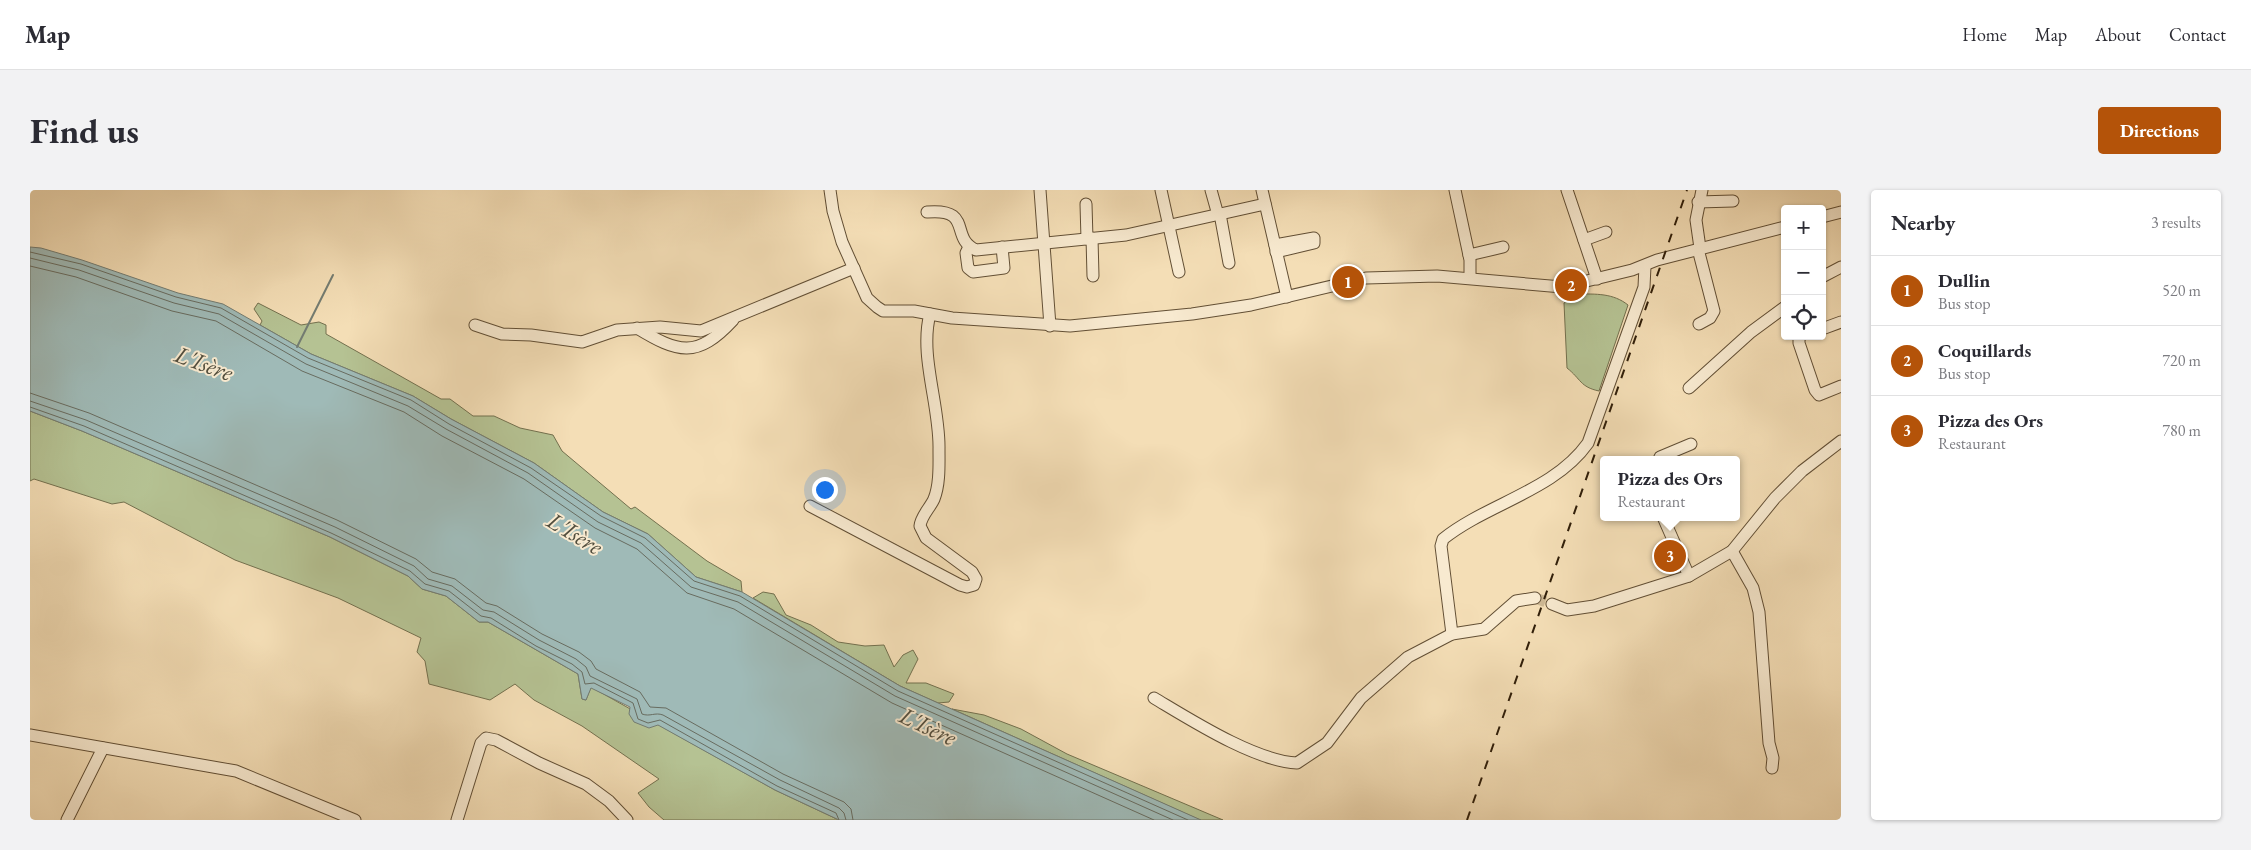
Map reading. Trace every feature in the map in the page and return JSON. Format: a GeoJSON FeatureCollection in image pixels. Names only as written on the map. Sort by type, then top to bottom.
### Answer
{"type":"FeatureCollection","features":[{"type":"Feature","properties":{"kind":"street"},"geometry":{"type":"LineString","coordinates":[[830,190],[838,227],[854,268],[872,304],[883,311],[914,311],[952,318],[1050,326],[1070,326],[1192,314],[1287,298],[1366,278],[1437,276],[1553,287],[1597,279],[1699,248],[1781,227]]}},
{"type":"Feature","properties":{"kind":"street"},"geometry":{"type":"LineString","coordinates":[[1040,190],[1050,326]]}},
{"type":"Feature","properties":{"kind":"street"},"geometry":{"type":"LineString","coordinates":[[1161,190],[1179,272]]}},
{"type":"Feature","properties":{"kind":"street"},"geometry":{"type":"LineString","coordinates":[[1211,190],[1219,215],[1229,263]]}},
{"type":"Feature","properties":{"kind":"street"},"geometry":{"type":"LineString","coordinates":[[1262,190],[1287,298]]}},
{"type":"Feature","properties":{"kind":"street"},"geometry":{"type":"LineString","coordinates":[[1455,190],[1469,255],[1470,278]]}},
{"type":"Feature","properties":{"kind":"street"},"geometry":{"type":"LineString","coordinates":[[1567,190],[1597,279]]}},
{"type":"Feature","properties":{"kind":"street"},"geometry":{"type":"LineString","coordinates":[[1699,324],[1710,318],[1714,311],[1699,248],[1696,220],[1698,202],[1702,190]]}},
{"type":"Feature","properties":{"kind":"street"},"geometry":{"type":"LineString","coordinates":[[1698,202],[1733,202]]}},
{"type":"Feature","properties":{"kind":"street"},"geometry":{"type":"LineString","coordinates":[[1086,204],[1093,276]]}},
{"type":"Feature","properties":{"kind":"street"},"geometry":{"type":"LineString","coordinates":[[927,212],[948,212],[954,216],[970,247],[976,250],[1126,235],[1265,204]]}},
{"type":"Feature","properties":{"kind":"street"},"geometry":{"type":"LineString","coordinates":[[1826,216],[1841,212]]}},
{"type":"Feature","properties":{"kind":"street"},"geometry":{"type":"LineString","coordinates":[[1584,240],[1606,232]]}},
{"type":"Feature","properties":{"kind":"street"},"geometry":{"type":"LineString","coordinates":[[970,247],[966,253],[968,268],[973,272],[1004,268],[1002,247]]}},
{"type":"Feature","properties":{"kind":"street"},"geometry":{"type":"LineString","coordinates":[[1469,255],[1503,247]]}},
{"type":"Feature","properties":{"kind":"street"},"geometry":{"type":"LineString","coordinates":[[1452,634],[1441,546],[1443,539],[1460,527],[1523,494],[1576,459],[1588,442],[1644,287],[1644,266]]}},
{"type":"Feature","properties":{"kind":"street"},"geometry":{"type":"LineString","coordinates":[[1826,275],[1841,267]]}},
{"type":"Feature","properties":{"kind":"street"},"geometry":{"type":"LineString","coordinates":[[475,324],[502,334],[531,334],[582,342],[617,330],[637,328],[660,327],[701,331],[854,268]]}},
{"type":"Feature","properties":{"kind":"street"},"geometry":{"type":"LineString","coordinates":[[1689,388],[1751,332],[1781,310]]}},
{"type":"Feature","properties":{"kind":"street"},"geometry":{"type":"LineString","coordinates":[[810,506],[960,585],[967,587],[974,585],[976,579],[972,572],[926,538],[920,526],[936,494],[938,478],[939,442],[927,344],[927,325],[930,314]]}},
{"type":"Feature","properties":{"kind":"street"},"geometry":{"type":"LineString","coordinates":[[637,328],[660,342],[679,349],[703,345],[725,329],[738,315]]}},
{"type":"Feature","properties":{"kind":"street"},"geometry":{"type":"LineString","coordinates":[[1826,328],[1841,322]]}},
{"type":"Feature","properties":{"kind":"street"},"geometry":{"type":"LineString","coordinates":[[1799,340],[1815,390],[1819,394],[1841,386]]}},
{"type":"Feature","properties":{"kind":"street"},"geometry":{"type":"LineString","coordinates":[[1552,604],[1567,610],[1594,606],[1689,576],[1732,551],[1775,498],[1802,471],[1841,441]]}},
{"type":"Feature","properties":{"kind":"street"},"geometry":{"type":"LineString","coordinates":[[1662,456],[1691,444]]}},
{"type":"Feature","properties":{"kind":"street"},"geometry":{"type":"LineString","coordinates":[[1665,521],[1689,576]]}},
{"type":"Feature","properties":{"kind":"street"},"geometry":{"type":"LineString","coordinates":[[1732,551],[1753,588],[1759,612],[1769,743],[1773,758],[1772,768]]}},
{"type":"Feature","properties":{"kind":"street"},"geometry":{"type":"LineString","coordinates":[[1154,698],[1243,746],[1274,759],[1297,763],[1327,743],[1361,698],[1417,651],[1452,634],[1484,629],[1516,601],[1535,598]]}},
{"type":"Feature","properties":{"kind":"street"},"geometry":{"type":"LineString","coordinates":[[30,735],[236,771],[355,820]]}},
{"type":"Feature","properties":{"kind":"street"},"geometry":{"type":"LineString","coordinates":[[457,820],[481,743],[486,738],[496,740],[539,763],[586,784],[609,801],[627,820]]}},
{"type":"Feature","properties":{"kind":"street"},"geometry":{"type":"LineString","coordinates":[[67,820],[103,748]]}},
{"type":"Feature","properties":{"kind":"green space"},"geometry":{"type":"Polygon","coordinates":[[[1577,294],[1610,296],[1628,305],[1599,391],[1584,385],[1567,368],[1564,303],[1577,294]]]}},
{"type":"Feature","properties":{"kind":"green space"},"geometry":{"type":"Polygon","coordinates":[[[258,303],[301,325],[319,322],[326,325],[326,334],[441,399],[450,399],[473,416],[494,416],[520,428],[553,435],[562,451],[631,509],[635,507],[707,561],[741,581],[742,592],[696,577],[648,534],[603,512],[534,463],[451,419],[413,396],[311,354],[260,325],[262,321],[254,309],[258,303]]]}},
{"type":"Feature","properties":{"kind":"green space"},"geometry":{"type":"Polygon","coordinates":[[[30,411],[82,431],[330,537],[408,576],[422,589],[446,596],[479,622],[488,622],[578,674],[582,699],[586,700],[591,687],[775,790],[839,820],[664,820],[649,807],[638,793],[659,779],[582,726],[534,700],[515,684],[490,700],[429,684],[425,661],[417,652],[421,638],[338,598],[235,560],[124,502],[112,504],[34,479],[30,481],[30,411]]]}},
{"type":"Feature","properties":{"kind":"green space"},"geometry":{"type":"Polygon","coordinates":[[[763,592],[774,594],[786,615],[811,625],[838,642],[865,646],[884,645],[894,667],[903,655],[913,650],[918,659],[906,683],[926,683],[954,694],[949,702],[938,703],[900,686],[753,598],[763,592]]]}},
{"type":"Feature","properties":{"kind":"green space"},"geometry":{"type":"Polygon","coordinates":[[[952,709],[984,715],[1021,729],[1067,754],[1223,820],[1200,820],[952,709]]]}},
{"type":"Feature","properties":{"kind":"water","name":"L'Isère"},"geometry":{"type":"Polygon","coordinates":[[[30,247],[41,248],[82,260],[178,293],[223,304],[311,354],[413,396],[451,419],[534,463],[603,512],[648,534],[696,577],[742,592],[900,686],[1201,820],[839,820],[775,790],[658,725],[649,728],[634,722],[629,714],[630,707],[591,688],[586,700],[582,699],[578,674],[488,622],[479,622],[446,596],[422,589],[408,576],[330,537],[82,431],[30,411],[30,247]]]}},
{"type":"Feature","properties":{"kind":"waterway"},"geometry":{"type":"LineString","coordinates":[[297,347],[333,275]]}},
{"type":"Feature","properties":{"kind":"tunnel"},"geometry":{"type":"LineString","coordinates":[[1535,598],[1552,604]]}},
{"type":"Feature","properties":{"kind":"railway"},"geometry":{"type":"LineString","coordinates":[[1467,820],[1687,190]]}},
{"type":"Feature","properties":{"kind":"place","name":"Dullin"},"geometry":{"type":"Point","coordinates":[1348,282]}},
{"type":"Feature","properties":{"kind":"place","name":"Coquillards"},"geometry":{"type":"Point","coordinates":[1571,285]}},
{"type":"Feature","properties":{"kind":"place","name":"Pizza des Ors"},"geometry":{"type":"Point","coordinates":[1670,556]}}]}
